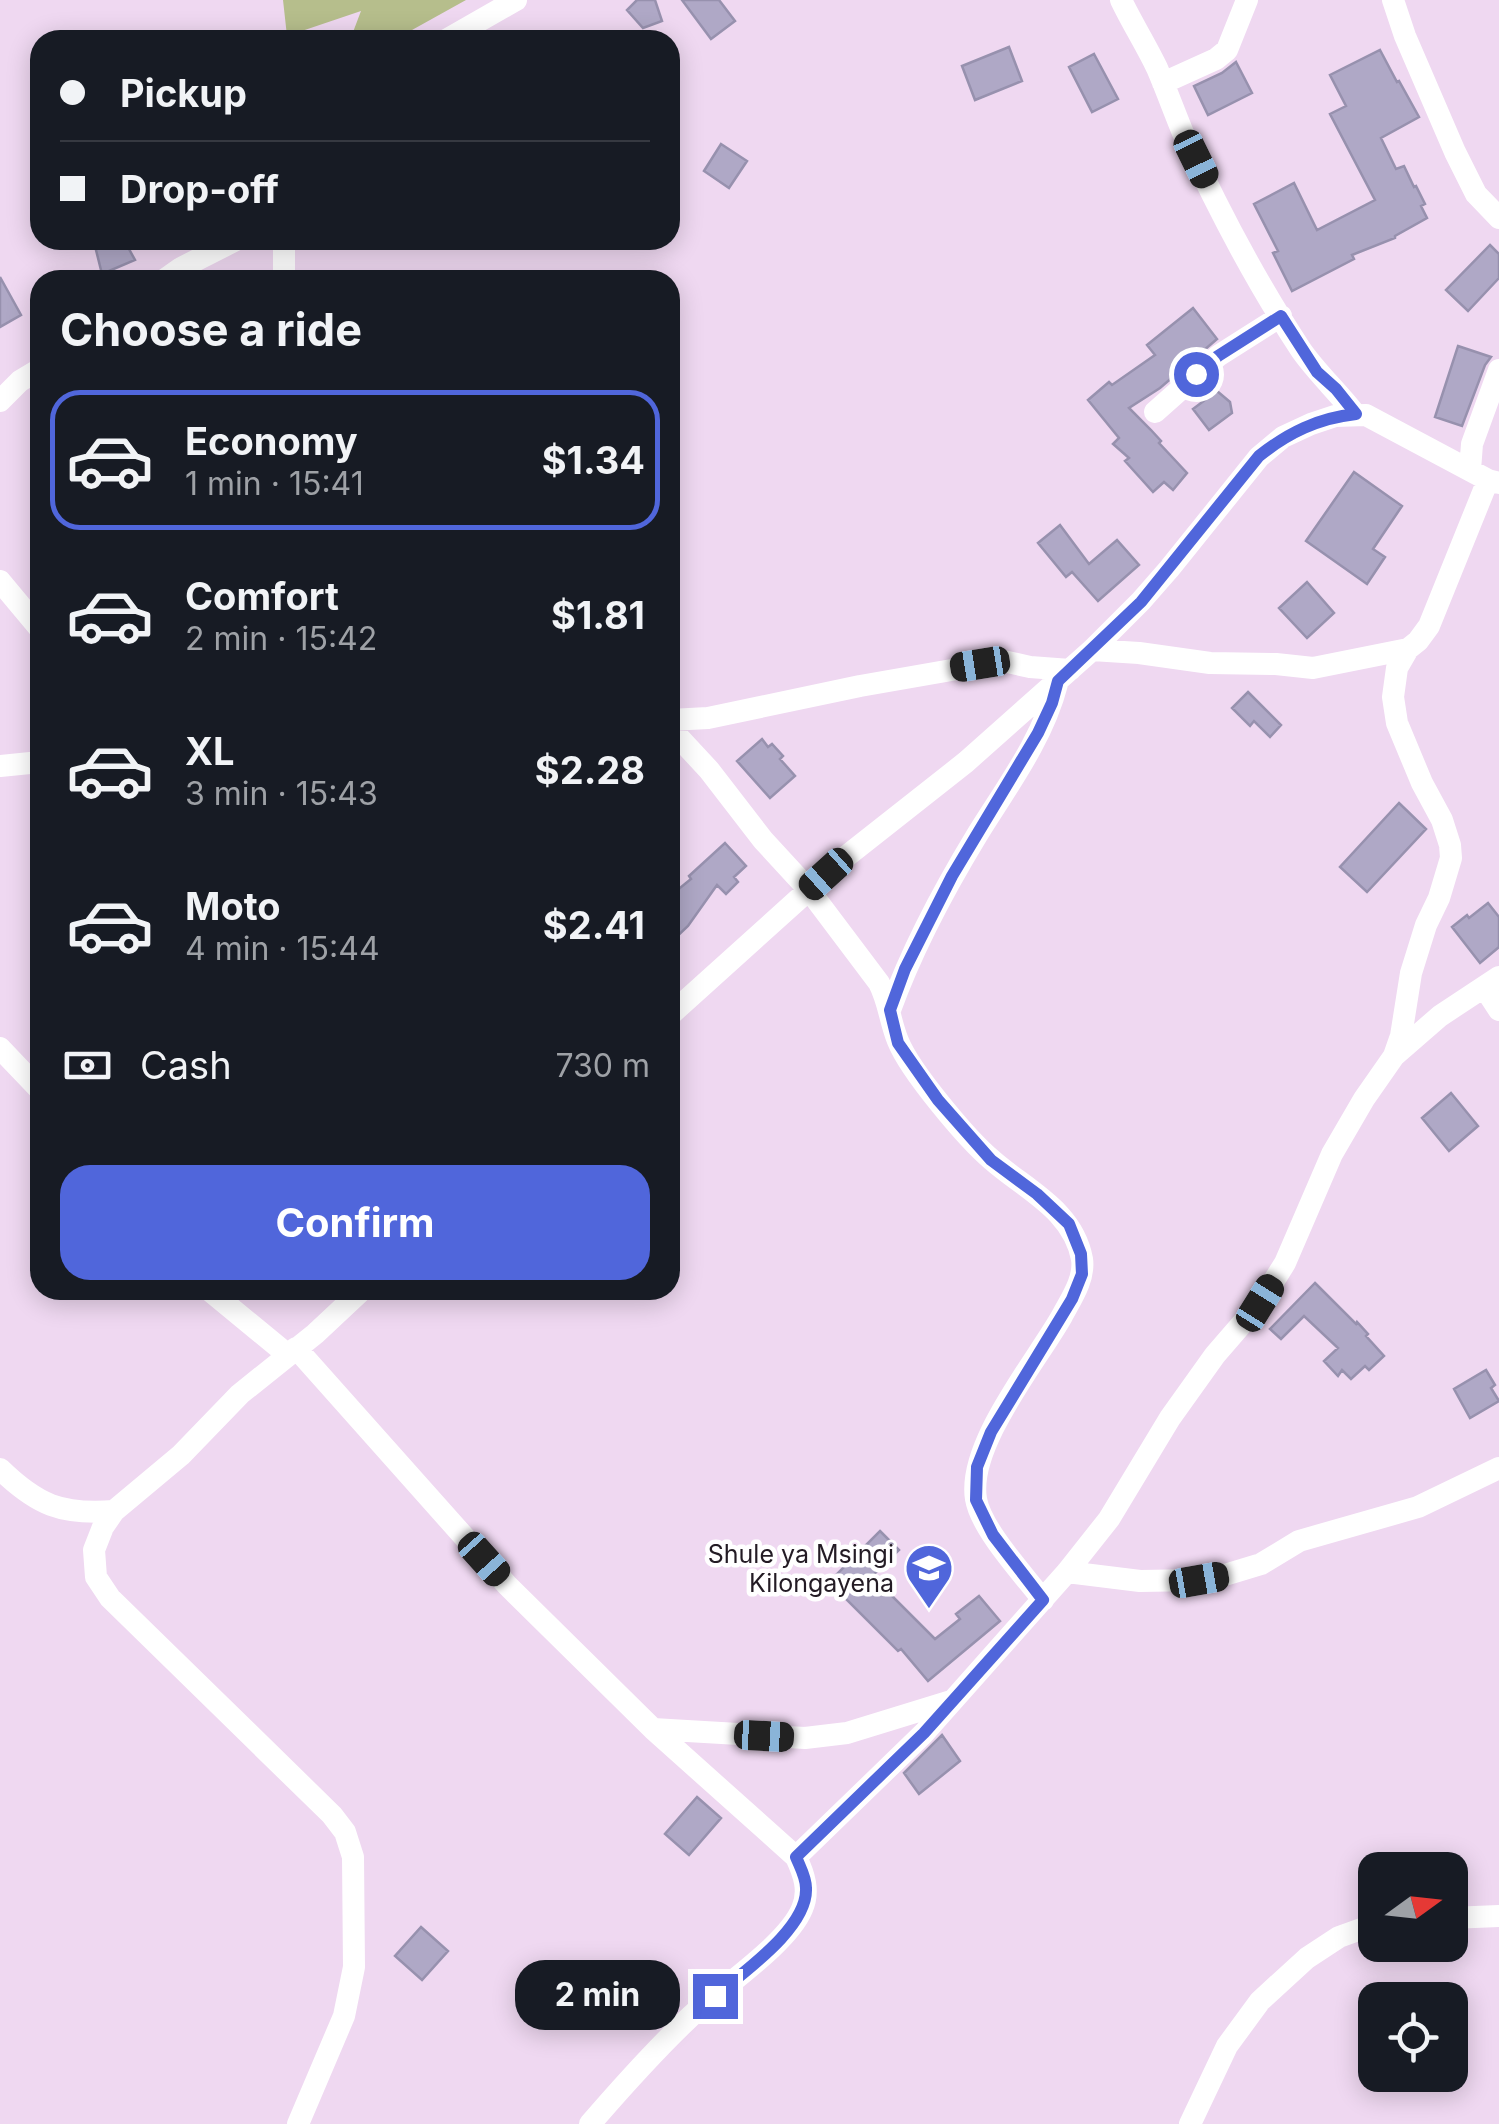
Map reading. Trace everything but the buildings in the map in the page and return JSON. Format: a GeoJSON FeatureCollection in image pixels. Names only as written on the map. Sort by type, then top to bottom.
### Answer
{"type":"FeatureCollection","features":[{"type":"Feature","properties":{"kind":"street"},"geometry":{"type":"LineString","coordinates":[[464,30],[516,0]]}},
{"type":"Feature","properties":{"kind":"street"},"geometry":{"type":"LineString","coordinates":[[1121,0],[1183,133],[1281,316],[1317,372],[1356,414]]}},
{"type":"Feature","properties":{"kind":"street"},"geometry":{"type":"LineString","coordinates":[[1163,83],[1227,50],[1246,0]]}},
{"type":"Feature","properties":{"kind":"street"},"geometry":{"type":"LineString","coordinates":[[1373,0],[1405,36]]}},
{"type":"Feature","properties":{"kind":"street"},"geometry":{"type":"LineString","coordinates":[[1393,0],[1405,36],[1476,194],[1499,218]]}},
{"type":"Feature","properties":{"kind":"street"},"geometry":{"type":"LineString","coordinates":[[178,270],[217,250]]}},
{"type":"Feature","properties":{"kind":"street"},"geometry":{"type":"LineString","coordinates":[[1156,412],[1218,356],[1281,316]]}},
{"type":"Feature","properties":{"kind":"street"},"geometry":{"type":"LineString","coordinates":[[1394,1056],[1412,972],[1450,868],[1450,845],[1442,820],[1397,723],[1393,697],[1397,668],[1429,626],[1486,478],[1472,444],[1499,370]]}},
{"type":"Feature","properties":{"kind":"street"},"geometry":{"type":"LineString","coordinates":[[0,402],[30,375]]}},
{"type":"Feature","properties":{"kind":"street"},"geometry":{"type":"LineString","coordinates":[[680,1005],[843,860],[966,762],[1092,650],[1150,590],[1259,456],[1283,437],[1336,416],[1366,415],[1486,478]]}},
{"type":"Feature","properties":{"kind":"street"},"geometry":{"type":"LineString","coordinates":[[0,581],[30,618]]}},
{"type":"Feature","properties":{"kind":"street"},"geometry":{"type":"LineString","coordinates":[[1092,650],[1210,663],[1313,668],[1408,649]]}},
{"type":"Feature","properties":{"kind":"street"},"geometry":{"type":"LineString","coordinates":[[680,719],[708,718],[1003,660],[1064,675]]}},
{"type":"Feature","properties":{"kind":"street"},"geometry":{"type":"LineString","coordinates":[[890,1010],[905,969],[952,876],[1038,733],[1064,675]]}},
{"type":"Feature","properties":{"kind":"street"},"geometry":{"type":"LineString","coordinates":[[680,739],[809,890],[879,983],[888,1000],[898,1043],[938,1100],[991,1160],[1069,1224],[1081,1254],[1082,1274],[1072,1299],[991,1432],[977,1467],[976,1500],[993,1535],[1043,1600]]}},
{"type":"Feature","properties":{"kind":"street"},"geometry":{"type":"LineString","coordinates":[[0,766],[30,763]]}},
{"type":"Feature","properties":{"kind":"street"},"geometry":{"type":"LineString","coordinates":[[796,1857],[954,1700],[1110,1519],[1170,1418],[1215,1355],[1260,1303],[1286,1263],[1339,1141],[1394,1056],[1440,1016],[1492,982],[1499,1010]]}},
{"type":"Feature","properties":{"kind":"street"},"geometry":{"type":"LineString","coordinates":[[0,1048],[30,1080]]}},
{"type":"Feature","properties":{"kind":"street"},"geometry":{"type":"LineString","coordinates":[[223,1300],[292,1351],[507,1585],[653,1730],[796,1857],[807,1890],[802,1910],[788,1932],[693,2014],[590,2124]]}},
{"type":"Feature","properties":{"kind":"street"},"geometry":{"type":"LineString","coordinates":[[298,2124],[344,2016],[350,1992],[354,1966],[353,1856],[345,1832],[110,1598],[96,1577],[94,1550],[102,1527],[114,1511],[181,1455],[240,1394],[351,1300]]}},
{"type":"Feature","properties":{"kind":"street"},"geometry":{"type":"LineString","coordinates":[[1067,1572],[1140,1581],[1199,1580],[1228,1574],[1261,1564],[1298,1541],[1418,1507],[1499,1468]]}},
{"type":"Feature","properties":{"kind":"street"},"geometry":{"type":"LineString","coordinates":[[0,1469],[30,1495],[57,1509],[114,1511]]}},
{"type":"Feature","properties":{"kind":"street"},"geometry":{"type":"LineString","coordinates":[[653,1730],[806,1738],[846,1733],[954,1700]]}},
{"type":"Feature","properties":{"kind":"street"},"geometry":{"type":"LineString","coordinates":[[1468,1917],[1499,1916]]}},
{"type":"Feature","properties":{"kind":"street"},"geometry":{"type":"LineString","coordinates":[[1190,2124],[1227,2046],[1260,2001],[1307,1958],[1339,1937],[1358,1930]]}},
{"type":"Feature","properties":{"kind":"green space"},"geometry":{"type":"Polygon","coordinates":[[[283,0],[466,0],[412,30],[354,30],[361,11],[305,30],[286,30],[283,0]]]}},
{"type":"Feature","properties":{"kind":"place","name":"Shule ya Msingi Kilongayena"},"geometry":{"type":"Point","coordinates":[929,1610]}},
{"type":"Feature","properties":{"kind":"route"},"geometry":{"type":"LineString","coordinates":[[715,1996],[788,1932],[802,1910],[807,1890],[796,1857],[924,1733],[1043,1600],[993,1535],[976,1500],[977,1467],[991,1432],[1072,1299],[1082,1274],[1081,1254],[1069,1224],[991,1160],[938,1100],[898,1043],[890,1010],[905,969],[952,876],[1038,733],[1058,681],[1141,602],[1259,456],[1283,437],[1311,424],[1356,414],[1317,372],[1281,316],[1196,374]]}}]}
